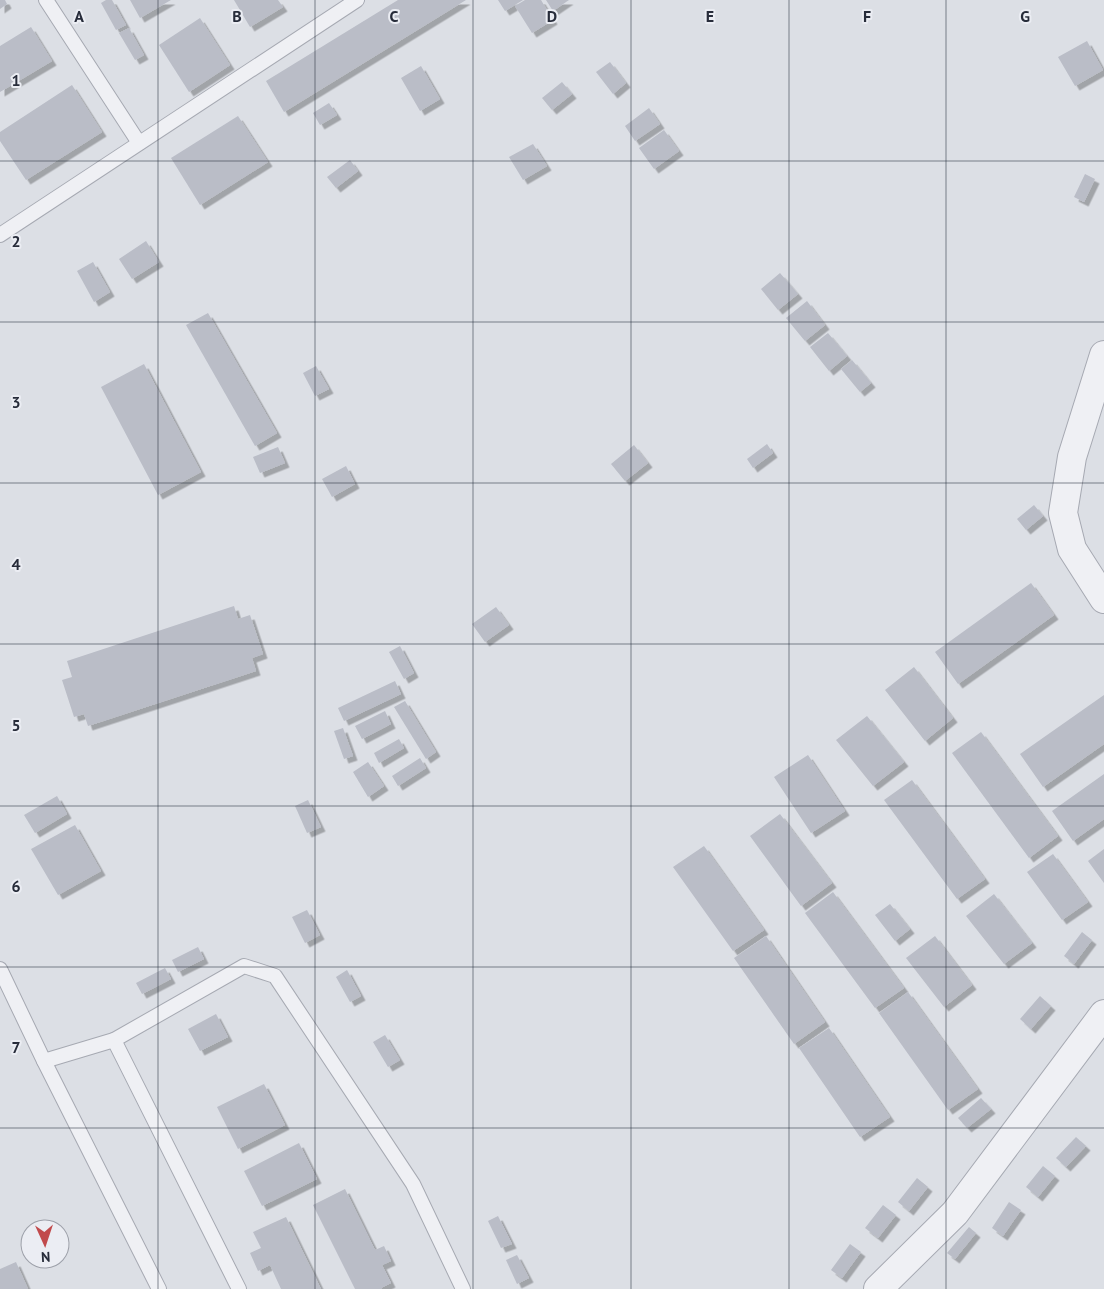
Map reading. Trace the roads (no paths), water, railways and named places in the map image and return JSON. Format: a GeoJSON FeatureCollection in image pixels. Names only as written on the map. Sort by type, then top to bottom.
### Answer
{"type":"FeatureCollection","features":[{"type":"Feature","properties":{"kind":"street"},"geometry":{"type":"LineString","coordinates":[[1104,355],[1072,457],[1063,513],[1072,548],[1104,599]]}},
{"type":"Feature","properties":{"kind":"street"},"geometry":{"type":"LineString","coordinates":[[878,1289],[955,1213],[1104,1014]]}},
{"type":"Feature","properties":{"kind":"lane"},"geometry":{"type":"LineString","coordinates":[[46,0],[139,143]]}},
{"type":"Feature","properties":{"kind":"lane"},"geometry":{"type":"LineString","coordinates":[[0,235],[357,0]]}},
{"type":"Feature","properties":{"kind":"lane"},"geometry":{"type":"LineString","coordinates":[[44,1061],[114,1040],[244,966],[275,976],[413,1184],[463,1289]]}},
{"type":"Feature","properties":{"kind":"lane"},"geometry":{"type":"LineString","coordinates":[[0,969],[158,1289]]}},
{"type":"Feature","properties":{"kind":"lane"},"geometry":{"type":"LineString","coordinates":[[114,1040],[239,1289]]}}]}
